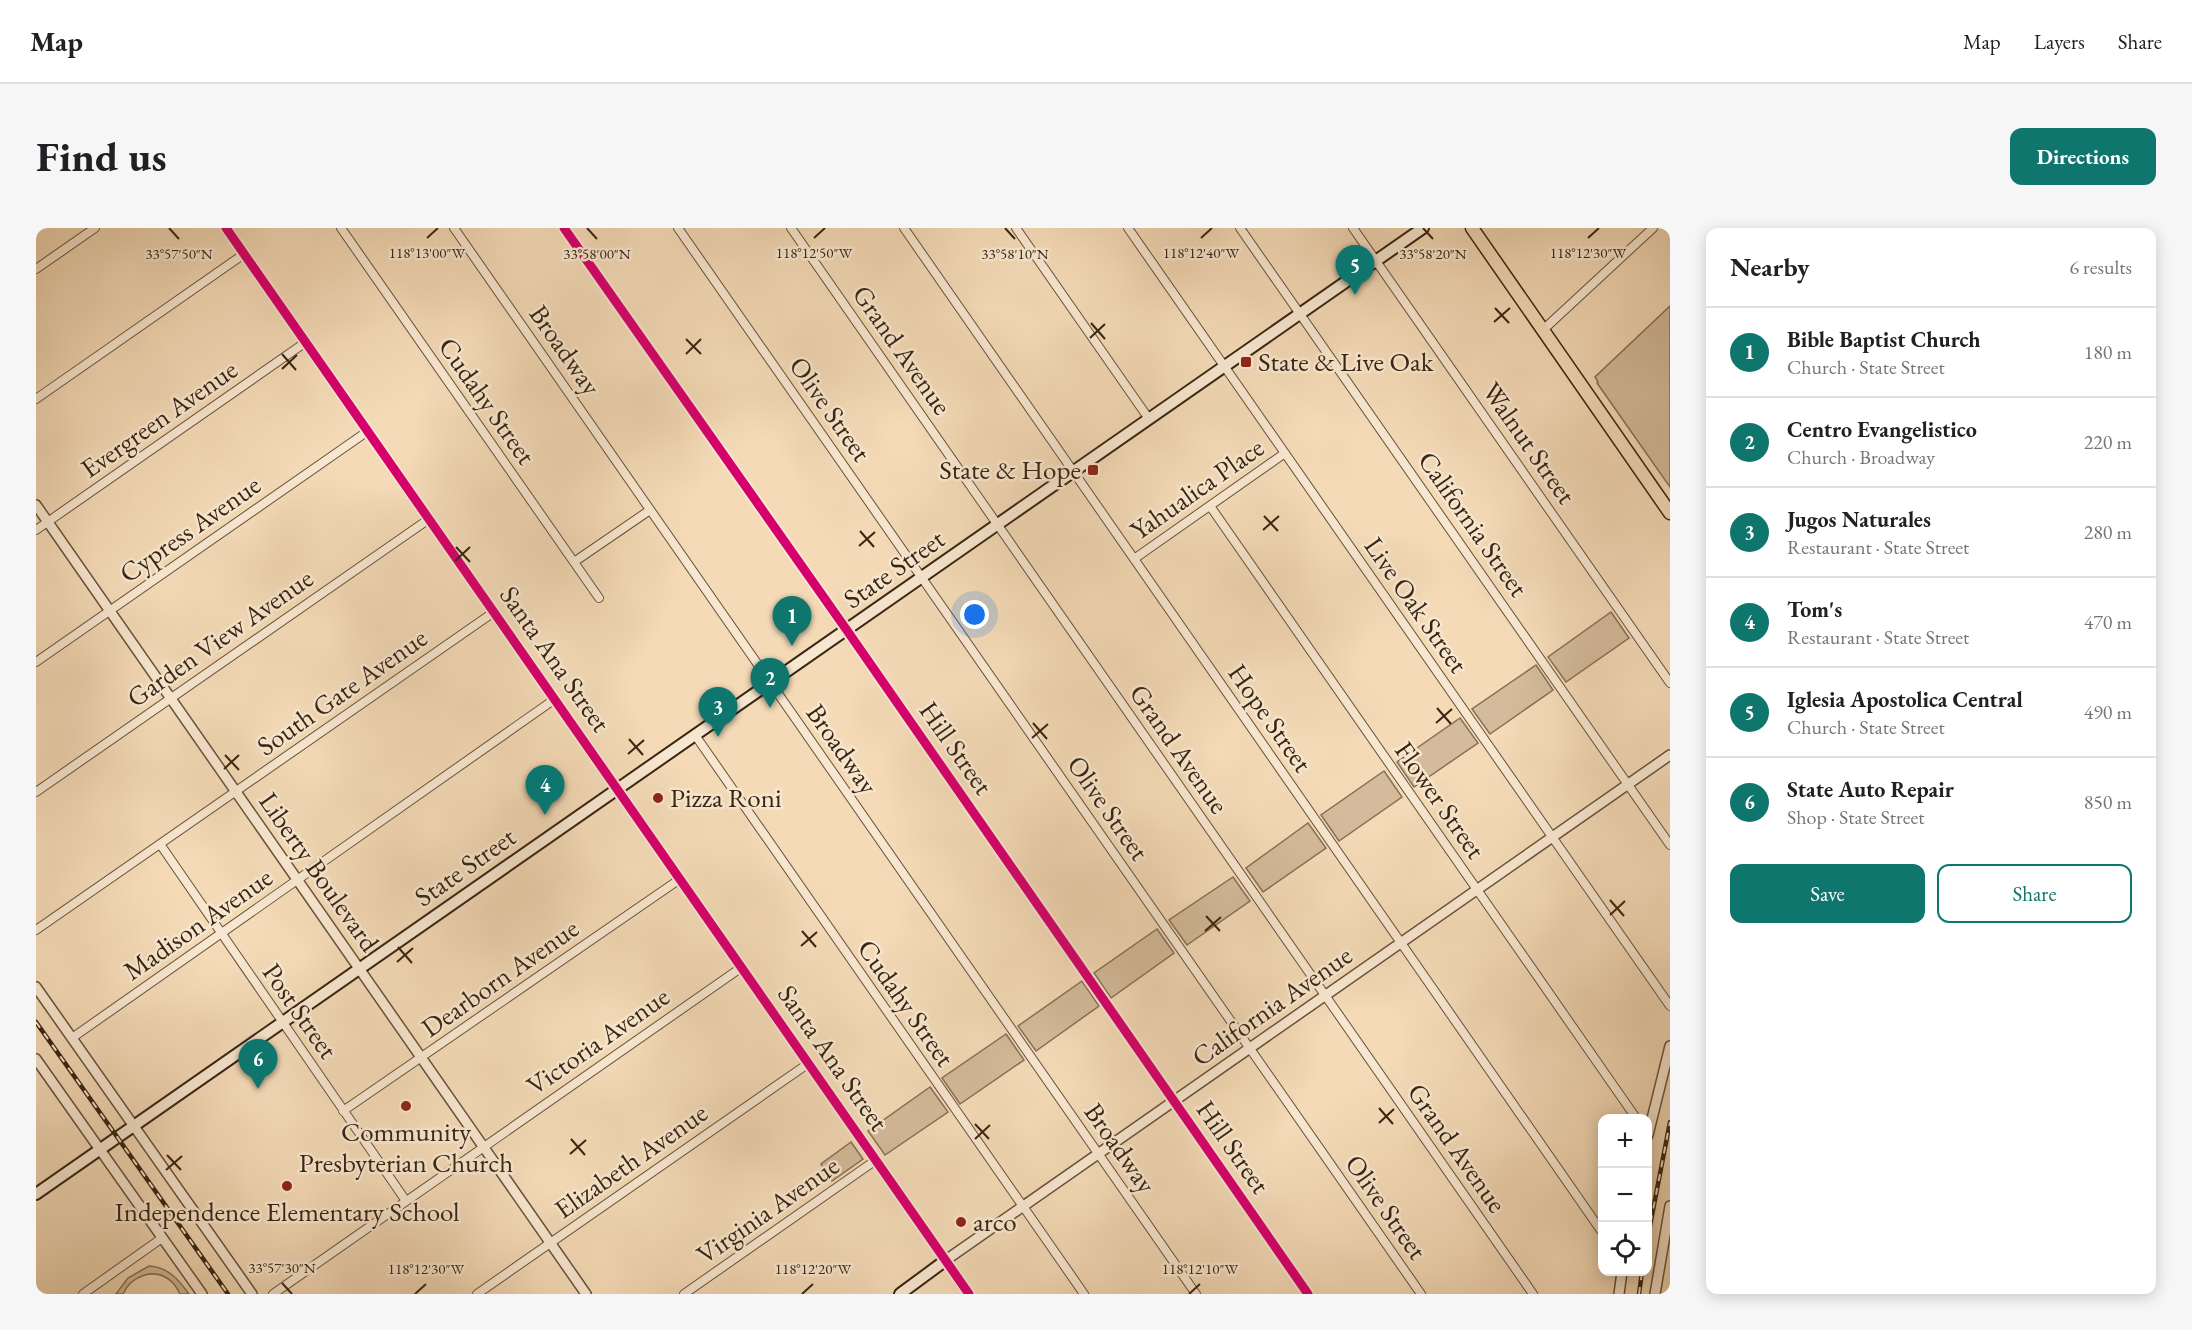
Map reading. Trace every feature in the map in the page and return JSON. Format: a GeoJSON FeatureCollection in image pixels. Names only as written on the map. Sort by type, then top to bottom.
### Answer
{"type":"FeatureCollection","features":[{"type":"Feature","properties":{"kind":"main road","name":"State Street"},"geometry":{"type":"LineString","coordinates":[[36,1194],[1423,228]]}},
{"type":"Feature","properties":{"kind":"main road"},"geometry":{"type":"LineString","coordinates":[[1472,228],[1670,513]]}},
{"type":"Feature","properties":{"kind":"main road","name":"California Avenue"},"geometry":{"type":"LineString","coordinates":[[900,1294],[946,1260]]}},
{"type":"Feature","properties":{"kind":"street"},"geometry":{"type":"LineString","coordinates":[[36,269],[95,228]]}},
{"type":"Feature","properties":{"kind":"street","name":"Santa Ana Street"},"geometry":{"type":"LineString","coordinates":[[226,228],[969,1294]]}},
{"type":"Feature","properties":{"kind":"street","name":"Cudahy Street"},"geometry":{"type":"LineString","coordinates":[[341,228],[599,598]]}},
{"type":"Feature","properties":{"kind":"street","name":"Broadway"},"geometry":{"type":"LineString","coordinates":[[454,228],[1196,1294]]}},
{"type":"Feature","properties":{"kind":"street","name":"Hill Street"},"geometry":{"type":"LineString","coordinates":[[564,228],[1308,1294]]}},
{"type":"Feature","properties":{"kind":"street","name":"Olive Street"},"geometry":{"type":"LineString","coordinates":[[678,228],[1421,1294]]}},
{"type":"Feature","properties":{"kind":"street","name":"Grand Avenue"},"geometry":{"type":"LineString","coordinates":[[791,228],[1533,1294]]}},
{"type":"Feature","properties":{"kind":"street","name":"Hope Street"},"geometry":{"type":"LineString","coordinates":[[904,228],[1598,1226]]}},
{"type":"Feature","properties":{"kind":"street"},"geometry":{"type":"LineString","coordinates":[[1016,228],[1149,419]]}},
{"type":"Feature","properties":{"kind":"street","name":"Live Oak Street"},"geometry":{"type":"LineString","coordinates":[[1128,228],[1670,1006]]}},
{"type":"Feature","properties":{"kind":"street","name":"California Street"},"geometry":{"type":"LineString","coordinates":[[1240,228],[1670,844]]}},
{"type":"Feature","properties":{"kind":"street","name":"Walnut Street"},"geometry":{"type":"LineString","coordinates":[[1353,228],[1670,683]]}},
{"type":"Feature","properties":{"kind":"street"},"geometry":{"type":"LineString","coordinates":[[1543,330],[1653,228]]}},
{"type":"Feature","properties":{"kind":"street"},"geometry":{"type":"LineString","coordinates":[[36,399],[244,254]]}},
{"type":"Feature","properties":{"kind":"street","name":"Evergreen Avenue"},"geometry":{"type":"LineString","coordinates":[[36,530],[306,342]]}},
{"type":"Feature","properties":{"kind":"street","name":"Cypress Avenue"},"geometry":{"type":"LineString","coordinates":[[36,662],[368,431]]}},
{"type":"Feature","properties":{"kind":"street","name":"Yahualica Place"},"geometry":{"type":"LineString","coordinates":[[1134,559],[1285,453]]}},
{"type":"Feature","properties":{"kind":"street","name":"Liberty Boulevard"},"geometry":{"type":"LineString","coordinates":[[36,505],[586,1294]]}},
{"type":"Feature","properties":{"kind":"street","name":"Flower Street"},"geometry":{"type":"LineString","coordinates":[[1210,506],[1633,1114]]}},
{"type":"Feature","properties":{"kind":"street"},"geometry":{"type":"LineString","coordinates":[[574,562],[650,510]]}},
{"type":"Feature","properties":{"kind":"street","name":"Garden View Avenue"},"geometry":{"type":"LineString","coordinates":[[36,792],[429,519]]}},
{"type":"Feature","properties":{"kind":"street","name":"South Gate Avenue"},"geometry":{"type":"LineString","coordinates":[[36,930],[494,612]]}},
{"type":"Feature","properties":{"kind":"street","name":"Madison Avenue"},"geometry":{"type":"LineString","coordinates":[[72,1038],[555,699]]}},
{"type":"Feature","properties":{"kind":"street","name":"Cudahy Street"},"geometry":{"type":"LineString","coordinates":[[695,735],[1084,1294]]}},
{"type":"Feature","properties":{"kind":"street","name":"California Avenue"},"geometry":{"type":"LineString","coordinates":[[946,1260],[1670,755]]}},
{"type":"Feature","properties":{"kind":"street","name":"Post Street"},"geometry":{"type":"LineString","coordinates":[[160,844],[406,1201]]}},
{"type":"Feature","properties":{"kind":"street","name":"Dearborn Avenue"},"geometry":{"type":"LineString","coordinates":[[344,1111],[680,879]]}},
{"type":"Feature","properties":{"kind":"street","name":"Victoria Avenue"},"geometry":{"type":"LineString","coordinates":[[273,1294],[742,967]]}},
{"type":"Feature","properties":{"kind":"street"},"geometry":{"type":"LineString","coordinates":[[36,987],[252,1294]]}},
{"type":"Feature","properties":{"kind":"street"},"geometry":{"type":"LineString","coordinates":[[1652,1116],[1670,1046]]}},
{"type":"Feature","properties":{"kind":"street"},"geometry":{"type":"LineString","coordinates":[[36,1059],[202,1294]]}},
{"type":"Feature","properties":{"kind":"street","name":"Elizabeth Avenue"},"geometry":{"type":"LineString","coordinates":[[477,1294],[809,1063]]}},
{"type":"Feature","properties":{"kind":"street","name":"Virginia Avenue"},"geometry":{"type":"LineString","coordinates":[[684,1294],[876,1160]]}},
{"type":"Feature","properties":{"kind":"street"},"geometry":{"type":"LineString","coordinates":[[1655,1294],[1670,1206]]}},
{"type":"Feature","properties":{"kind":"street"},"geometry":{"type":"LineString","coordinates":[[83,1294],[162,1239]]}},
{"type":"Feature","properties":{"kind":"street"},"geometry":{"type":"LineString","coordinates":[[1619,1294],[1621,1276]]}},
{"type":"Feature","properties":{"kind":"shaded area"},"geometry":{"type":"Polygon","coordinates":[[[1670,306],[1670,487],[1595,377],[1670,306]]]}},
{"type":"Feature","properties":{"kind":"shaded area"},"geometry":{"type":"Polygon","coordinates":[[[1611,612],[1629,638],[1566,682],[1548,657],[1611,612]]]}},
{"type":"Feature","properties":{"kind":"shaded area"},"geometry":{"type":"Polygon","coordinates":[[[1536,665],[1553,690],[1490,734],[1472,709],[1536,665]]]}},
{"type":"Feature","properties":{"kind":"shaded area"},"geometry":{"type":"Polygon","coordinates":[[[1460,718],[1478,743],[1414,787],[1397,762],[1460,718]]]}},
{"type":"Feature","properties":{"kind":"shaded area"},"geometry":{"type":"Polygon","coordinates":[[[1384,771],[1402,797],[1339,841],[1321,815],[1384,771]]]}},
{"type":"Feature","properties":{"kind":"shaded area"},"geometry":{"type":"Polygon","coordinates":[[[1308,823],[1326,848],[1263,892],[1246,868],[1308,823]]]}},
{"type":"Feature","properties":{"kind":"shaded area"},"geometry":{"type":"Polygon","coordinates":[[[1233,877],[1250,901],[1187,945],[1169,920],[1233,877]]]}},
{"type":"Feature","properties":{"kind":"shaded area"},"geometry":{"type":"Polygon","coordinates":[[[1157,929],[1174,953],[1111,998],[1094,973],[1157,929]]]}},
{"type":"Feature","properties":{"kind":"shaded area"},"geometry":{"type":"Polygon","coordinates":[[[1082,981],[1099,1006],[1036,1051],[1018,1026],[1082,981]]]}},
{"type":"Feature","properties":{"kind":"shaded area"},"geometry":{"type":"Polygon","coordinates":[[[1006,1034],[1024,1060],[960,1104],[942,1078],[1006,1034]]]}},
{"type":"Feature","properties":{"kind":"shaded area"},"geometry":{"type":"Polygon","coordinates":[[[930,1087],[948,1112],[885,1155],[868,1131],[930,1087]]]}},
{"type":"Feature","properties":{"kind":"shaded area"},"geometry":{"type":"Polygon","coordinates":[[[851,1142],[863,1159],[832,1181],[821,1164],[851,1142]]]}},
{"type":"Feature","properties":{"kind":"shaded area"},"geometry":{"type":"Polygon","coordinates":[[[149,1266],[162,1269],[172,1275],[189,1294],[180,1294],[173,1283],[165,1277],[151,1274],[132,1282],[123,1294],[116,1294],[128,1278],[149,1266]]]}},
{"type":"Feature","properties":{"kind":"railway"},"geometry":{"type":"LineString","coordinates":[[36,1022],[228,1294]]}},
{"type":"Feature","properties":{"kind":"railway"},"geometry":{"type":"LineString","coordinates":[[1651,1222],[1670,1122]]}},
{"type":"Feature","properties":{"kind":"railway"},"geometry":{"type":"LineString","coordinates":[[1639,1294],[1641,1276]]}},
{"type":"Feature","properties":{"kind":"cycle path"},"geometry":{"type":"LineString","coordinates":[[226,228],[969,1294]]}},
{"type":"Feature","properties":{"kind":"cycle path"},"geometry":{"type":"LineString","coordinates":[[564,228],[1308,1294]]}},
{"type":"Feature","properties":{"kind":"place","name":"Iglesia Apostolica Central"},"geometry":{"type":"Point","coordinates":[1355,295]}},
{"type":"Feature","properties":{"kind":"place","name":"State & Live Oak"},"geometry":{"type":"Point","coordinates":[1246,362]}},
{"type":"Feature","properties":{"kind":"place","name":"State & Hope"},"geometry":{"type":"Point","coordinates":[1093,470]}},
{"type":"Feature","properties":{"kind":"place","name":"Bible Baptist Church"},"geometry":{"type":"Point","coordinates":[792,646]}},
{"type":"Feature","properties":{"kind":"place","name":"Centro Evangelistico"},"geometry":{"type":"Point","coordinates":[770,708]}},
{"type":"Feature","properties":{"kind":"place","name":"Jugos Naturales"},"geometry":{"type":"Point","coordinates":[718,737]}},
{"type":"Feature","properties":{"kind":"place","name":"Pizza Roni"},"geometry":{"type":"Point","coordinates":[658,798]}},
{"type":"Feature","properties":{"kind":"place","name":"Tom's"},"geometry":{"type":"Point","coordinates":[545,815]}},
{"type":"Feature","properties":{"kind":"place","name":"State Auto Repair"},"geometry":{"type":"Point","coordinates":[258,1089]}},
{"type":"Feature","properties":{"kind":"place","name":"Community Presbyterian Church"},"geometry":{"type":"Point","coordinates":[406,1106]}},
{"type":"Feature","properties":{"kind":"place","name":"Independence Elementary School"},"geometry":{"type":"Point","coordinates":[287,1186]}},
{"type":"Feature","properties":{"kind":"place","name":"arco"},"geometry":{"type":"Point","coordinates":[961,1222]}}]}
